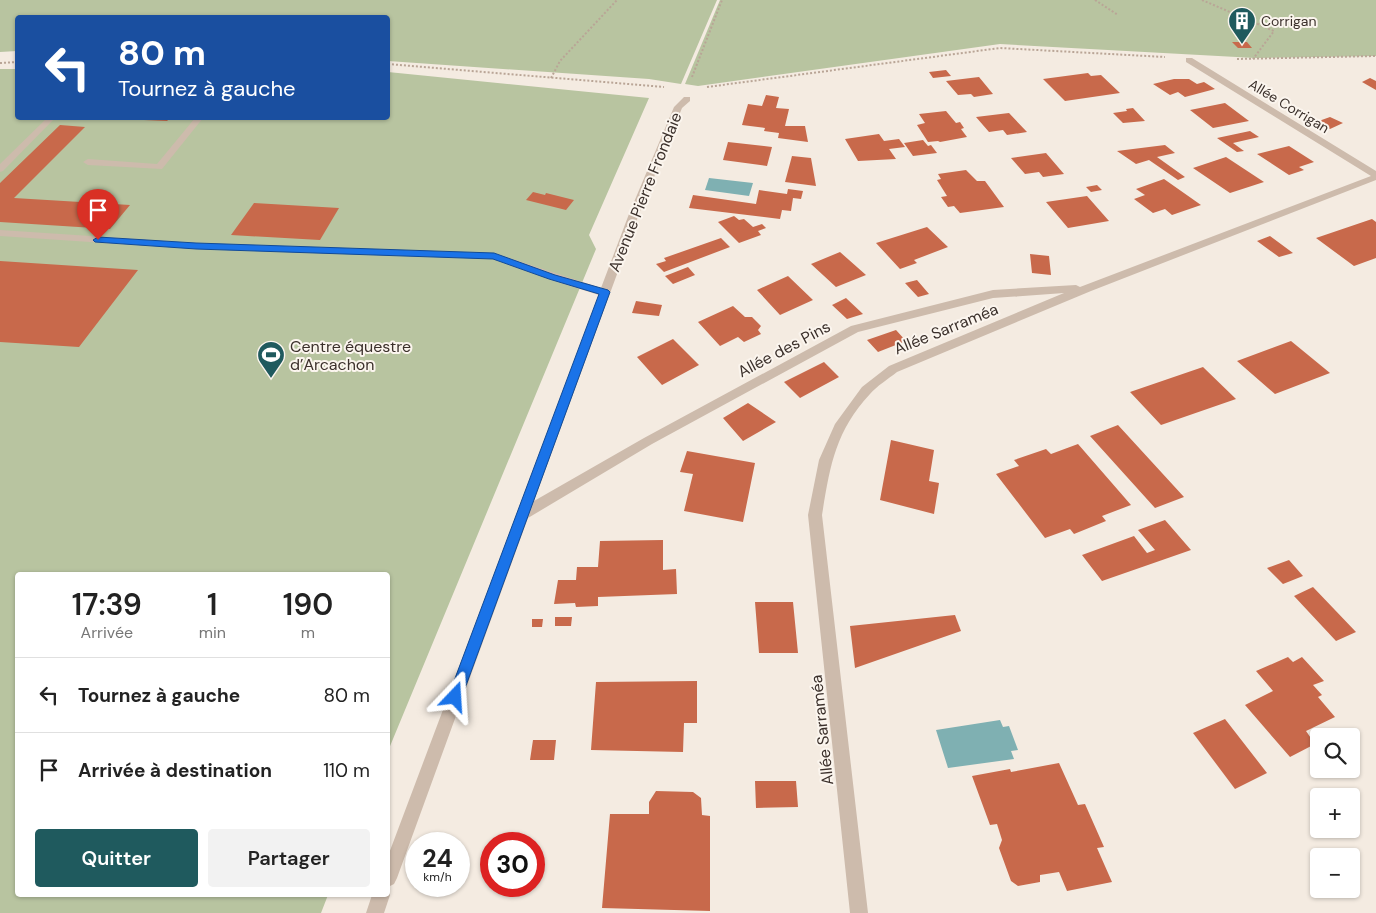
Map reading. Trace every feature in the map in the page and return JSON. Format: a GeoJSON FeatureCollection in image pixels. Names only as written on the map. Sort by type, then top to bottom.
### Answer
{"type":"FeatureCollection","features":[{"type":"Feature","properties":{"kind":"street","name":"Allée Corrigan"},"geometry":{"type":"LineString","coordinates":[[1189,60],[1376,176]]}},
{"type":"Feature","properties":{"kind":"street","name":"Avenue Pierre Frondaie"},"geometry":{"type":"LineString","coordinates":[[390,873],[605,292],[678,107],[687,99]]}},
{"type":"Feature","properties":{"kind":"street"},"geometry":{"type":"LineString","coordinates":[[0,169],[49,120]]}},
{"type":"Feature","properties":{"kind":"street"},"geometry":{"type":"LineString","coordinates":[[88,162],[159,167],[197,120]]}},
{"type":"Feature","properties":{"kind":"street","name":"Allée Sarraméa"},"geometry":{"type":"LineString","coordinates":[[859,913],[815,515],[825,460],[839,427],[866,390],[893,369],[1087,288],[1376,176]]}},
{"type":"Feature","properties":{"kind":"street"},"geometry":{"type":"LineString","coordinates":[[0,233],[196,246],[494,256],[552,277],[605,292]]}},
{"type":"Feature","properties":{"kind":"street","name":"Allée des Pins"},"geometry":{"type":"LineString","coordinates":[[522,515],[648,441],[855,329],[993,294],[1087,288]]}},
{"type":"Feature","properties":{"kind":"street"},"geometry":{"type":"LineString","coordinates":[[374,913],[380,897]]}},
{"type":"Feature","properties":{"kind":"path"},"geometry":{"type":"LineString","coordinates":[[551,78],[560,61],[617,0]]}},
{"type":"Feature","properties":{"kind":"path"},"geometry":{"type":"LineString","coordinates":[[691,82],[722,0]]}},
{"type":"Feature","properties":{"kind":"path"},"geometry":{"type":"LineString","coordinates":[[1095,0],[1118,15]]}},
{"type":"Feature","properties":{"kind":"path"},"geometry":{"type":"LineString","coordinates":[[1202,0],[1274,31],[1253,60]]}},
{"type":"Feature","properties":{"kind":"path"},"geometry":{"type":"LineString","coordinates":[[700,88],[1000,48],[1166,57]]}},
{"type":"Feature","properties":{"kind":"path"},"geometry":{"type":"LineString","coordinates":[[1234,59],[1376,56]]}},
{"type":"Feature","properties":{"kind":"path"},"geometry":{"type":"LineString","coordinates":[[0,63],[15,62]]}},
{"type":"Feature","properties":{"kind":"path"},"geometry":{"type":"LineString","coordinates":[[390,64],[672,88]]}},
{"type":"Feature","properties":{"kind":"green space"},"geometry":{"type":"Polygon","coordinates":[[[0,0],[717,0],[681,84],[649,79],[390,61],[390,15],[15,15],[15,51],[0,52],[0,0]]]}},
{"type":"Feature","properties":{"kind":"green space"},"geometry":{"type":"Polygon","coordinates":[[[720,0],[1376,0],[1376,56],[1255,58],[1000,44],[698,86],[685,84],[720,0]]]}},
{"type":"Feature","properties":{"kind":"green space","name":"Centre équestre d’Arcachon"},"geometry":{"type":"Polygon","coordinates":[[[0,69],[15,69],[15,120],[390,120],[390,72],[649,98],[589,235],[596,249],[390,746],[390,572],[15,572],[15,897],[327,897],[321,913],[0,913],[0,69]]]}},
{"type":"Feature","properties":{"kind":"water"},"geometry":{"type":"Polygon","coordinates":[[[709,178],[753,183],[749,196],[705,190],[709,178]]]}},
{"type":"Feature","properties":{"kind":"water"},"geometry":{"type":"Polygon","coordinates":[[[1000,720],[1003,727],[1009,726],[1018,750],[1011,751],[1014,759],[948,768],[936,730],[1000,720]]]}},
{"type":"Feature","properties":{"kind":"building","name":"Corrigan"},"geometry":{"type":"Polygon","coordinates":[[[1232,42],[1247,42],[1252,48],[1238,48],[1232,42]]]}},
{"type":"Feature","properties":{"kind":"building"},"geometry":{"type":"Polygon","coordinates":[[[946,70],[951,76],[933,78],[929,72],[946,70]]]}},
{"type":"Feature","properties":{"kind":"building"},"geometry":{"type":"Polygon","coordinates":[[[1088,73],[1091,76],[1101,75],[1120,93],[1065,101],[1043,79],[1088,73]]]}},
{"type":"Feature","properties":{"kind":"building"},"geometry":{"type":"Polygon","coordinates":[[[979,77],[993,94],[974,97],[971,94],[958,95],[946,81],[979,77]]]}},
{"type":"Feature","properties":{"kind":"building"},"geometry":{"type":"Polygon","coordinates":[[[1370,78],[1376,81],[1376,90],[1362,82],[1370,78]]]}},
{"type":"Feature","properties":{"kind":"building"},"geometry":{"type":"Polygon","coordinates":[[[1174,79],[1189,79],[1197,84],[1204,82],[1215,89],[1185,97],[1178,92],[1170,95],[1153,84],[1174,79]]]}},
{"type":"Feature","properties":{"kind":"building"},"geometry":{"type":"Polygon","coordinates":[[[766,95],[779,97],[776,108],[789,109],[785,126],[805,126],[808,142],[778,138],[779,133],[764,131],[765,128],[742,125],[748,104],[762,106],[766,95]]]}},
{"type":"Feature","properties":{"kind":"building"},"geometry":{"type":"Polygon","coordinates":[[[1225,103],[1249,121],[1213,128],[1190,110],[1225,103]]]}},
{"type":"Feature","properties":{"kind":"building"},"geometry":{"type":"Polygon","coordinates":[[[1133,108],[1145,121],[1123,123],[1113,113],[1127,111],[1126,109],[1133,108]]]}},
{"type":"Feature","properties":{"kind":"building"},"geometry":{"type":"Polygon","coordinates":[[[946,111],[956,123],[960,122],[964,128],[961,129],[967,137],[940,142],[928,142],[917,125],[925,123],[919,114],[946,111]]]}},
{"type":"Feature","properties":{"kind":"building"},"geometry":{"type":"Polygon","coordinates":[[[1009,113],[1027,132],[1007,135],[1003,130],[989,132],[976,117],[1009,113]]]}},
{"type":"Feature","properties":{"kind":"building"},"geometry":{"type":"Polygon","coordinates":[[[1330,117],[1343,123],[1330,129],[1316,122],[1330,117]]]}},
{"type":"Feature","properties":{"kind":"building"},"geometry":{"type":"Polygon","coordinates":[[[60,125],[85,127],[14,198],[130,205],[110,229],[0,222],[0,183],[60,125]]]}},
{"type":"Feature","properties":{"kind":"building"},"geometry":{"type":"Polygon","coordinates":[[[1250,131],[1259,137],[1233,143],[1244,151],[1237,152],[1217,138],[1250,131]]]}},
{"type":"Feature","properties":{"kind":"building"},"geometry":{"type":"Polygon","coordinates":[[[879,134],[884,141],[899,139],[905,147],[889,149],[896,159],[858,161],[845,139],[879,134]]]}},
{"type":"Feature","properties":{"kind":"building"},"geometry":{"type":"Polygon","coordinates":[[[923,140],[928,146],[931,145],[937,153],[913,156],[904,143],[923,140]]]}},
{"type":"Feature","properties":{"kind":"building"},"geometry":{"type":"Polygon","coordinates":[[[728,142],[772,147],[767,166],[723,160],[728,142]]]}},
{"type":"Feature","properties":{"kind":"building"},"geometry":{"type":"Polygon","coordinates":[[[1165,145],[1175,153],[1157,157],[1185,177],[1178,180],[1149,160],[1136,164],[1117,151],[1165,145]]]}},
{"type":"Feature","properties":{"kind":"building"},"geometry":{"type":"Polygon","coordinates":[[[1289,146],[1314,162],[1299,167],[1304,170],[1289,175],[1257,154],[1289,146]]]}},
{"type":"Feature","properties":{"kind":"building"},"geometry":{"type":"Polygon","coordinates":[[[1046,153],[1064,174],[1043,177],[1039,172],[1025,174],[1011,158],[1046,153]]]}},
{"type":"Feature","properties":{"kind":"building"},"geometry":{"type":"Polygon","coordinates":[[[792,156],[811,158],[816,186],[785,182],[792,156]]]}},
{"type":"Feature","properties":{"kind":"building"},"geometry":{"type":"Polygon","coordinates":[[[1226,157],[1264,182],[1230,193],[1193,168],[1226,157]]]}},
{"type":"Feature","properties":{"kind":"building"},"geometry":{"type":"Polygon","coordinates":[[[966,170],[977,181],[985,181],[1004,207],[960,213],[954,206],[948,207],[941,197],[947,196],[937,180],[941,179],[938,174],[966,170]]]}},
{"type":"Feature","properties":{"kind":"building"},"geometry":{"type":"Polygon","coordinates":[[[1164,179],[1201,205],[1172,215],[1165,209],[1153,213],[1134,199],[1145,195],[1136,189],[1164,179]]]}},
{"type":"Feature","properties":{"kind":"building"},"geometry":{"type":"Polygon","coordinates":[[[1097,185],[1102,190],[1091,192],[1086,187],[1097,185]]]}},
{"type":"Feature","properties":{"kind":"building"},"geometry":{"type":"Polygon","coordinates":[[[788,189],[803,191],[801,199],[793,198],[791,211],[782,210],[780,219],[689,208],[693,195],[756,204],[759,190],[787,194],[788,189]]]}},
{"type":"Feature","properties":{"kind":"building"},"geometry":{"type":"Polygon","coordinates":[[[533,192],[545,195],[546,193],[574,200],[566,210],[526,200],[533,192]]]}},
{"type":"Feature","properties":{"kind":"building"},"geometry":{"type":"Polygon","coordinates":[[[1087,196],[1109,221],[1068,228],[1046,202],[1087,196]]]}},
{"type":"Feature","properties":{"kind":"building"},"geometry":{"type":"Polygon","coordinates":[[[254,203],[339,208],[320,240],[231,235],[254,203]]]}},
{"type":"Feature","properties":{"kind":"building"},"geometry":{"type":"Polygon","coordinates":[[[734,216],[739,220],[744,219],[753,227],[762,224],[766,228],[758,231],[761,235],[739,243],[718,222],[734,216]]]}},
{"type":"Feature","properties":{"kind":"building"},"geometry":{"type":"Polygon","coordinates":[[[1372,219],[1376,222],[1376,258],[1354,266],[1316,238],[1372,219]]]}},
{"type":"Feature","properties":{"kind":"building"},"geometry":{"type":"Polygon","coordinates":[[[927,227],[948,247],[914,260],[917,263],[900,269],[876,243],[927,227]]]}},
{"type":"Feature","properties":{"kind":"building"},"geometry":{"type":"Polygon","coordinates":[[[1270,236],[1293,253],[1279,257],[1257,241],[1270,236]]]}},
{"type":"Feature","properties":{"kind":"building"},"geometry":{"type":"Polygon","coordinates":[[[721,238],[730,247],[664,272],[656,264],[666,261],[664,258],[721,238]]]}},
{"type":"Feature","properties":{"kind":"building"},"geometry":{"type":"Polygon","coordinates":[[[840,252],[866,275],[836,287],[811,264],[840,252]]]}},
{"type":"Feature","properties":{"kind":"building"},"geometry":{"type":"Polygon","coordinates":[[[1030,254],[1049,256],[1051,275],[1032,273],[1030,254]]]}},
{"type":"Feature","properties":{"kind":"building"},"geometry":{"type":"Polygon","coordinates":[[[0,261],[138,270],[79,347],[0,342],[0,261]]]}},
{"type":"Feature","properties":{"kind":"building"},"geometry":{"type":"Polygon","coordinates":[[[688,267],[695,275],[673,284],[665,276],[688,267]]]}},
{"type":"Feature","properties":{"kind":"building"},"geometry":{"type":"Polygon","coordinates":[[[788,276],[813,300],[780,315],[757,290],[788,276]]]}},
{"type":"Feature","properties":{"kind":"building"},"geometry":{"type":"Polygon","coordinates":[[[917,280],[929,294],[918,297],[905,283],[917,280]]]}},
{"type":"Feature","properties":{"kind":"building"},"geometry":{"type":"Polygon","coordinates":[[[846,298],[863,314],[847,319],[832,305],[846,298]]]}},
{"type":"Feature","properties":{"kind":"building"},"geometry":{"type":"Polygon","coordinates":[[[636,301],[662,305],[659,316],[632,313],[636,301]]]}},
{"type":"Feature","properties":{"kind":"building"},"geometry":{"type":"Polygon","coordinates":[[[733,306],[745,317],[752,317],[761,326],[758,330],[761,334],[744,342],[738,337],[720,346],[698,322],[733,306]]]}},
{"type":"Feature","properties":{"kind":"building"},"geometry":{"type":"Polygon","coordinates":[[[896,330],[906,341],[878,352],[867,340],[896,330]]]}},
{"type":"Feature","properties":{"kind":"building"},"geometry":{"type":"Polygon","coordinates":[[[673,339],[699,365],[662,385],[637,357],[673,339]]]}},
{"type":"Feature","properties":{"kind":"building"},"geometry":{"type":"Polygon","coordinates":[[[1291,341],[1330,373],[1275,394],[1237,361],[1291,341]]]}},
{"type":"Feature","properties":{"kind":"building"},"geometry":{"type":"Polygon","coordinates":[[[824,362],[839,377],[800,398],[784,382],[824,362]]]}},
{"type":"Feature","properties":{"kind":"building"},"geometry":{"type":"Polygon","coordinates":[[[1203,367],[1236,399],[1161,425],[1130,392],[1203,367]]]}},
{"type":"Feature","properties":{"kind":"building"},"geometry":{"type":"Polygon","coordinates":[[[748,403],[776,422],[743,441],[723,418],[748,403]]]}},
{"type":"Feature","properties":{"kind":"building"},"geometry":{"type":"Polygon","coordinates":[[[1118,425],[1184,497],[1155,508],[1090,436],[1118,425]]]}},
{"type":"Feature","properties":{"kind":"building"},"geometry":{"type":"Polygon","coordinates":[[[891,440],[934,450],[929,481],[939,483],[934,514],[880,500],[891,440]]]}},
{"type":"Feature","properties":{"kind":"building"},"geometry":{"type":"Polygon","coordinates":[[[1078,444],[1131,505],[1102,516],[1106,521],[1074,534],[1070,529],[1045,538],[996,474],[1019,466],[1014,460],[1046,449],[1051,454],[1078,444]]]}},
{"type":"Feature","properties":{"kind":"building"},"geometry":{"type":"Polygon","coordinates":[[[687,451],[755,463],[743,522],[684,511],[693,474],[680,472],[687,451]]]}},
{"type":"Feature","properties":{"kind":"building"},"geometry":{"type":"Polygon","coordinates":[[[1165,520],[1191,550],[1102,581],[1082,555],[1134,536],[1147,553],[1155,550],[1138,530],[1165,520]]]}},
{"type":"Feature","properties":{"kind":"building"},"geometry":{"type":"Polygon","coordinates":[[[663,540],[663,570],[676,569],[677,594],[598,597],[598,606],[576,607],[575,603],[554,604],[558,580],[576,580],[577,567],[598,567],[600,541],[663,540]]]}},
{"type":"Feature","properties":{"kind":"building"},"geometry":{"type":"Polygon","coordinates":[[[1289,560],[1303,576],[1283,584],[1267,568],[1289,560]]]}},
{"type":"Feature","properties":{"kind":"building"},"geometry":{"type":"Polygon","coordinates":[[[1313,587],[1356,632],[1336,641],[1294,596],[1313,587]]]}},
{"type":"Feature","properties":{"kind":"building"},"geometry":{"type":"Polygon","coordinates":[[[755,602],[793,602],[798,653],[759,653],[755,602]]]}},
{"type":"Feature","properties":{"kind":"building"},"geometry":{"type":"Polygon","coordinates":[[[955,615],[961,631],[855,668],[850,626],[955,615]]]}},
{"type":"Feature","properties":{"kind":"building"},"geometry":{"type":"Polygon","coordinates":[[[555,617],[572,617],[571,626],[555,626],[555,617]]]}},
{"type":"Feature","properties":{"kind":"building"},"geometry":{"type":"Polygon","coordinates":[[[532,619],[543,619],[542,627],[532,627],[532,619]]]}},
{"type":"Feature","properties":{"kind":"building"},"geometry":{"type":"Polygon","coordinates":[[[1288,657],[1293,662],[1302,657],[1324,681],[1313,685],[1322,695],[1318,697],[1335,717],[1306,731],[1310,737],[1310,747],[1290,757],[1245,705],[1273,691],[1256,671],[1288,657]]]}},
{"type":"Feature","properties":{"kind":"building"},"geometry":{"type":"Polygon","coordinates":[[[697,681],[697,723],[684,723],[683,752],[591,750],[596,682],[697,681]]]}},
{"type":"Feature","properties":{"kind":"building"},"geometry":{"type":"Polygon","coordinates":[[[1225,719],[1267,773],[1235,789],[1193,733],[1225,719]]]}},
{"type":"Feature","properties":{"kind":"building"},"geometry":{"type":"Polygon","coordinates":[[[533,740],[556,740],[554,760],[530,760],[533,740]]]}},
{"type":"Feature","properties":{"kind":"building"},"geometry":{"type":"Polygon","coordinates":[[[1059,763],[1078,805],[1085,804],[1104,847],[1097,848],[1112,882],[1067,891],[1059,872],[1040,875],[1040,882],[1018,886],[1011,881],[999,848],[1002,840],[997,824],[990,825],[972,776],[1010,769],[1011,772],[1059,763]]]}},
{"type":"Feature","properties":{"kind":"building"},"geometry":{"type":"Polygon","coordinates":[[[755,781],[796,781],[798,807],[756,808],[755,781]]]}},
{"type":"Feature","properties":{"kind":"building"},"geometry":{"type":"Polygon","coordinates":[[[656,791],[693,792],[701,798],[702,815],[710,816],[710,911],[602,908],[610,814],[649,814],[649,802],[656,791]]]}},
{"type":"Feature","properties":{"kind":"place","name":"Corrigan"},"geometry":{"type":"Point","coordinates":[1242,45]}},
{"type":"Feature","properties":{"kind":"place","name":"Centre équestre d’Arcachon"},"geometry":{"type":"Point","coordinates":[271,379]}},
{"type":"Feature","properties":{"kind":"route"},"geometry":{"type":"LineString","coordinates":[[98,240],[196,246],[494,256],[552,277],[605,292],[455,697]]}}]}
